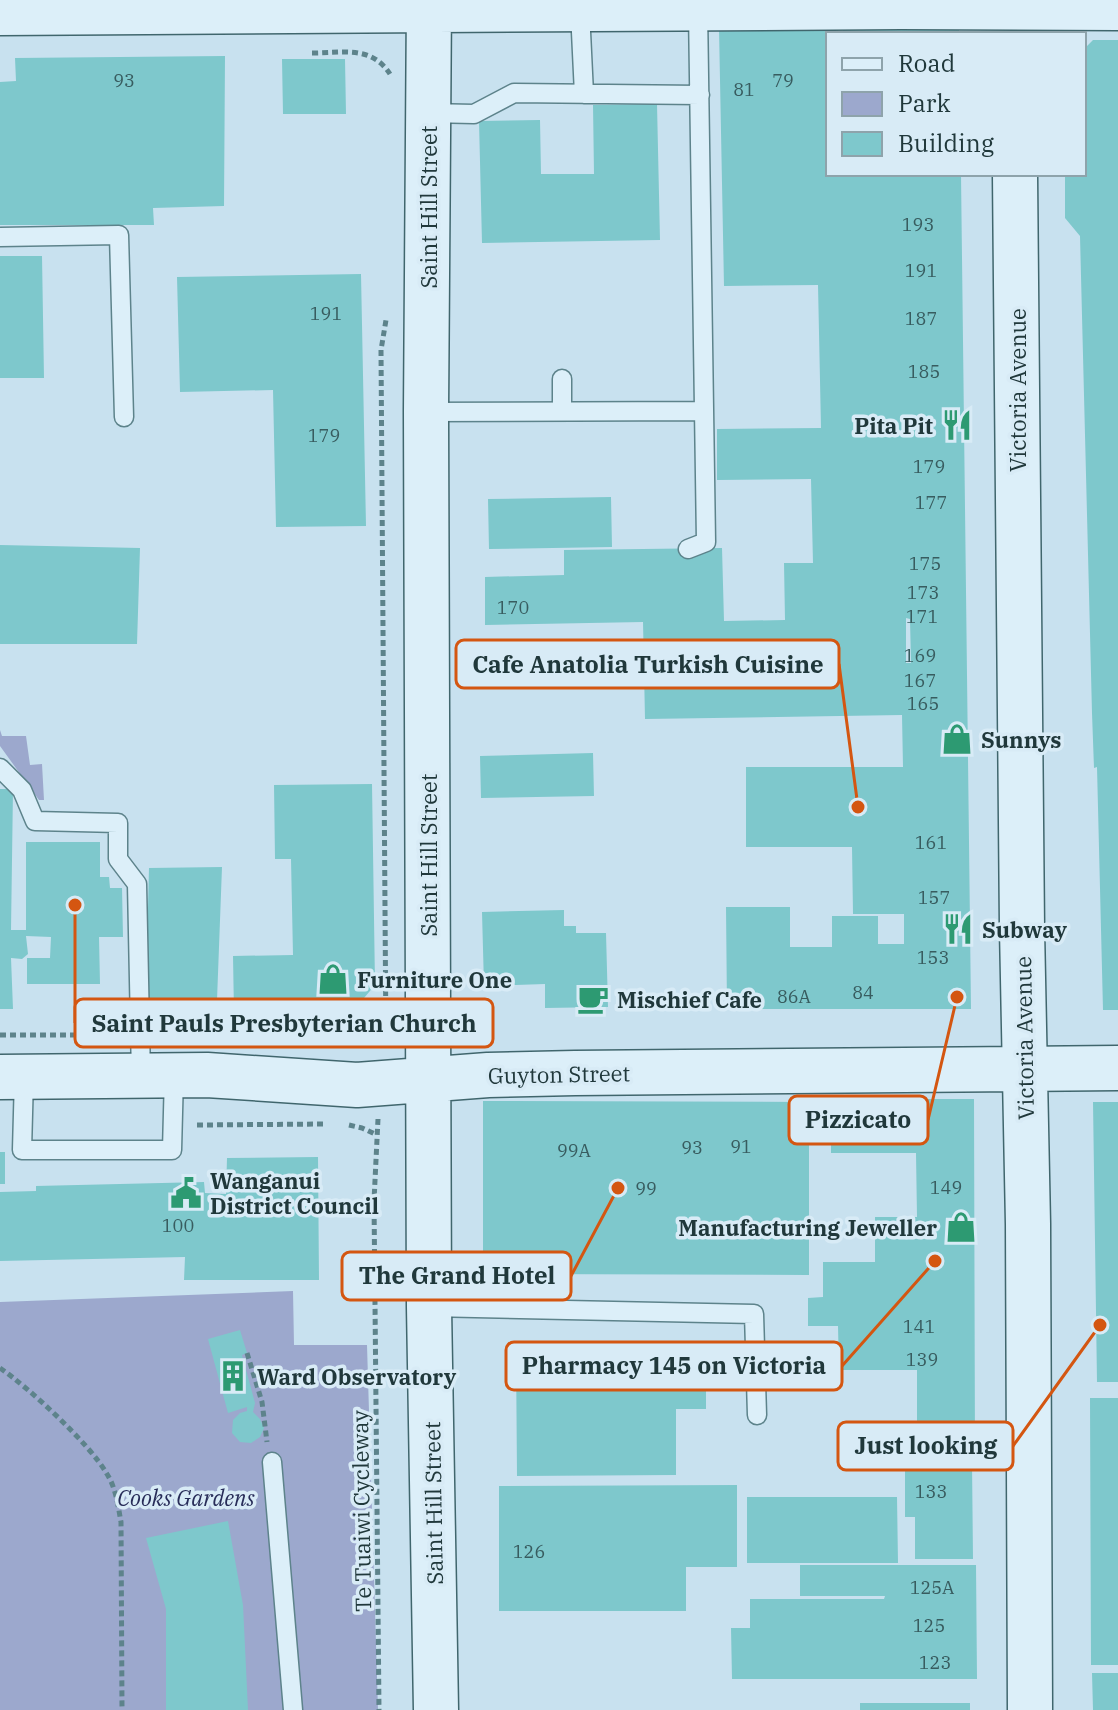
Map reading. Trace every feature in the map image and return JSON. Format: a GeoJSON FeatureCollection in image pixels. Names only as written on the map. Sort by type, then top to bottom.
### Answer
{"type":"FeatureCollection","features":[{"type":"Feature","properties":{"kind":"main road"},"geometry":{"type":"LineString","coordinates":[[0,13],[429,6],[580,11],[1014,14],[1118,8]]}},
{"type":"Feature","properties":{"kind":"main road","name":"Saint Hill Street"},"geometry":{"type":"LineString","coordinates":[[429,6],[426,412],[429,1307],[436,1710]]}},
{"type":"Feature","properties":{"kind":"main road","name":"Victoria Avenue"},"geometry":{"type":"LineString","coordinates":[[1015,176],[1030,1710]]}},
{"type":"Feature","properties":{"kind":"main road","name":"Guyton Street"},"geometry":{"type":"LineString","coordinates":[[12,1077],[151,1062],[207,1075],[357,1085],[575,1073],[1118,1068]]}},
{"type":"Feature","properties":{"kind":"lane"},"geometry":{"type":"LineString","coordinates":[[688,549],[706,542],[698,10]]}},
{"type":"Feature","properties":{"kind":"lane"},"geometry":{"type":"LineString","coordinates":[[580,11],[584,94]]}},
{"type":"Feature","properties":{"kind":"lane"},"geometry":{"type":"LineString","coordinates":[[428,113],[474,114],[514,93],[700,95]]}},
{"type":"Feature","properties":{"kind":"lane"},"geometry":{"type":"LineString","coordinates":[[0,237],[119,235],[124,417]]}},
{"type":"Feature","properties":{"kind":"lane"},"geometry":{"type":"LineString","coordinates":[[562,379],[562,411]]}},
{"type":"Feature","properties":{"kind":"lane"},"geometry":{"type":"LineString","coordinates":[[426,412],[704,411]]}},
{"type":"Feature","properties":{"kind":"lane"},"geometry":{"type":"LineString","coordinates":[[0,768],[22,790],[35,821],[118,823],[118,859],[137,884],[151,1062],[172,1150],[22,1150],[12,1077]]}},
{"type":"Feature","properties":{"kind":"lane"},"geometry":{"type":"LineString","coordinates":[[429,1307],[754,1314],[757,1415]]}},
{"type":"Feature","properties":{"kind":"lane"},"geometry":{"type":"LineString","coordinates":[[272,1462],[293,1710]]}},
{"type":"Feature","properties":{"kind":"path"},"geometry":{"type":"LineString","coordinates":[[379,51],[379,60]]}},
{"type":"Feature","properties":{"kind":"path"},"geometry":{"type":"LineString","coordinates":[[312,53],[363,53],[379,60],[391,75]]}},
{"type":"Feature","properties":{"kind":"path"},"geometry":{"type":"LineString","coordinates":[[0,1035],[151,1062],[386,1027]]}},
{"type":"Feature","properties":{"kind":"path","name":"Te Tuaiwi Cycleway"},"geometry":{"type":"LineString","coordinates":[[378,1120],[374,1201],[379,1710]]}},
{"type":"Feature","properties":{"kind":"path"},"geometry":{"type":"LineString","coordinates":[[247,1353],[261,1399],[268,1456],[272,1462]]}},
{"type":"Feature","properties":{"kind":"path"},"geometry":{"type":"LineString","coordinates":[[0,1368],[22,1385],[97,1458],[109,1476],[117,1498],[121,1522],[122,1710]]}},
{"type":"Feature","properties":{"kind":"path"},"geometry":{"type":"LineString","coordinates":[[254,1397],[261,1399]]}},
{"type":"Feature","properties":{"kind":"green space"},"geometry":{"type":"Polygon","coordinates":[[[0,730],[2,736],[26,736],[30,765],[42,764],[44,800],[39,800],[0,746],[0,730]]]}},
{"type":"Feature","properties":{"kind":"green space","name":"Cooks Gardens"},"geometry":{"type":"Polygon","coordinates":[[[293,1291],[294,1345],[367,1345],[378,1710],[0,1710],[0,1302],[293,1291]]]}},
{"type":"Feature","properties":{"kind":"building"},"geometry":{"type":"Polygon","coordinates":[[[838,26],[838,32],[826,32],[826,176],[961,176],[971,1009],[727,1009],[726,907],[790,907],[790,947],[832,947],[832,916],[878,916],[878,944],[904,944],[904,914],[853,914],[852,847],[746,847],[746,767],[903,767],[902,715],[645,719],[643,622],[485,625],[485,577],[564,575],[564,550],[722,548],[724,621],[785,620],[784,563],[813,563],[811,479],[717,480],[717,429],[821,428],[818,285],[724,286],[719,28],[838,26]],[[906,618],[906,663],[911,663],[910,619],[906,618]]]}},
{"type":"Feature","properties":{"kind":"building"},"geometry":{"type":"Polygon","coordinates":[[[959,27],[959,32],[843,30],[959,27]]]}},
{"type":"Feature","properties":{"kind":"building"},"geometry":{"type":"Polygon","coordinates":[[[1093,40],[1118,40],[1118,1010],[1103,1010],[1080,236],[1065,218],[1065,176],[1086,176],[1086,47],[1093,40]]]}},
{"type":"Feature","properties":{"kind":"building"},"geometry":{"type":"Polygon","coordinates":[[[225,56],[224,206],[153,208],[154,225],[0,225],[0,82],[16,81],[15,58],[225,56]]]}},
{"type":"Feature","properties":{"kind":"building"},"geometry":{"type":"Polygon","coordinates":[[[282,59],[345,59],[346,114],[283,114],[282,59]]]}},
{"type":"Feature","properties":{"kind":"building"},"geometry":{"type":"Polygon","coordinates":[[[657,104],[660,240],[482,243],[479,121],[540,120],[541,174],[594,174],[593,105],[657,104]]]}},
{"type":"Feature","properties":{"kind":"building"},"geometry":{"type":"Polygon","coordinates":[[[0,256],[42,256],[44,378],[0,378],[0,256]]]}},
{"type":"Feature","properties":{"kind":"building"},"geometry":{"type":"Polygon","coordinates":[[[361,274],[366,526],[276,527],[273,390],[180,392],[177,277],[361,274]]]}},
{"type":"Feature","properties":{"kind":"building"},"geometry":{"type":"Polygon","coordinates":[[[611,497],[612,547],[489,549],[488,499],[611,497]]]}},
{"type":"Feature","properties":{"kind":"building"},"geometry":{"type":"Polygon","coordinates":[[[0,545],[140,548],[137,644],[0,644],[0,545]]]}},
{"type":"Feature","properties":{"kind":"building"},"geometry":{"type":"Polygon","coordinates":[[[593,753],[594,796],[481,798],[480,756],[593,753]]]}},
{"type":"Feature","properties":{"kind":"building"},"geometry":{"type":"Polygon","coordinates":[[[372,784],[375,985],[353,1011],[234,1013],[233,956],[293,955],[291,859],[275,859],[274,785],[372,784]]]}},
{"type":"Feature","properties":{"kind":"building"},"geometry":{"type":"Polygon","coordinates":[[[0,789],[13,789],[11,930],[26,930],[26,842],[100,842],[100,877],[109,877],[110,888],[122,888],[123,937],[99,937],[100,984],[27,984],[27,958],[50,958],[51,937],[26,936],[28,954],[22,959],[11,958],[13,1009],[0,1009],[0,789]]]}},
{"type":"Feature","properties":{"kind":"building"},"geometry":{"type":"Polygon","coordinates":[[[222,867],[216,1027],[145,1028],[149,868],[222,867]]]}},
{"type":"Feature","properties":{"kind":"building"},"geometry":{"type":"Polygon","coordinates":[[[564,910],[564,926],[576,926],[576,933],[606,933],[608,1007],[545,1008],[545,984],[484,986],[482,912],[564,910]]]}},
{"type":"Feature","properties":{"kind":"building"},"geometry":{"type":"Polygon","coordinates":[[[831,1099],[974,1099],[973,1559],[915,1559],[915,1517],[905,1517],[905,1462],[917,1462],[917,1370],[839,1370],[838,1326],[808,1326],[808,1298],[823,1297],[823,1262],[875,1262],[875,1217],[917,1217],[916,1153],[831,1153],[831,1099]]]}},
{"type":"Feature","properties":{"kind":"building"},"geometry":{"type":"Polygon","coordinates":[[[483,1101],[809,1102],[809,1275],[483,1274],[483,1101]]]}},
{"type":"Feature","properties":{"kind":"building"},"geometry":{"type":"Polygon","coordinates":[[[1093,1102],[1118,1102],[1118,1382],[1097,1382],[1093,1102]]]}},
{"type":"Feature","properties":{"kind":"building"},"geometry":{"type":"Polygon","coordinates":[[[0,1152],[5,1152],[5,1184],[0,1184],[0,1152]]]}},
{"type":"Feature","properties":{"kind":"building"},"geometry":{"type":"Polygon","coordinates":[[[318,1157],[319,1280],[184,1280],[185,1257],[0,1261],[0,1192],[36,1191],[36,1186],[204,1182],[205,1193],[226,1194],[227,1158],[318,1157]]]}},
{"type":"Feature","properties":{"kind":"building","name":"Ward Observatory"},"geometry":{"type":"Polygon","coordinates":[[[240,1330],[247,1353],[242,1355],[255,1403],[253,1412],[264,1428],[260,1437],[251,1443],[240,1442],[232,1433],[233,1420],[247,1411],[247,1407],[228,1413],[208,1339],[240,1330]]]}},
{"type":"Feature","properties":{"kind":"building"},"geometry":{"type":"Polygon","coordinates":[[[706,1350],[706,1409],[676,1409],[676,1475],[517,1476],[516,1351],[706,1350]]]}},
{"type":"Feature","properties":{"kind":"building"},"geometry":{"type":"Polygon","coordinates":[[[1090,1398],[1118,1398],[1118,1665],[1091,1665],[1090,1398]]]}},
{"type":"Feature","properties":{"kind":"building"},"geometry":{"type":"Polygon","coordinates":[[[737,1485],[737,1567],[686,1567],[686,1611],[499,1611],[499,1486],[737,1485]]]}},
{"type":"Feature","properties":{"kind":"building"},"geometry":{"type":"Polygon","coordinates":[[[747,1497],[897,1497],[898,1563],[747,1563],[747,1497]]]}},
{"type":"Feature","properties":{"kind":"building"},"geometry":{"type":"Polygon","coordinates":[[[228,1521],[243,1605],[248,1710],[166,1710],[166,1609],[146,1538],[228,1521]]]}},
{"type":"Feature","properties":{"kind":"building"},"geometry":{"type":"Polygon","coordinates":[[[800,1565],[976,1565],[977,1679],[732,1679],[731,1628],[750,1628],[750,1599],[884,1599],[885,1596],[800,1596],[800,1565]]]}},
{"type":"Feature","properties":{"kind":"building"},"geometry":{"type":"Polygon","coordinates":[[[1092,1673],[1118,1673],[1118,1710],[1093,1710],[1092,1673]]]}},
{"type":"Feature","properties":{"kind":"building"},"geometry":{"type":"Polygon","coordinates":[[[860,1703],[970,1703],[970,1710],[860,1710],[860,1703]]]}},
{"type":"Feature","properties":{"kind":"place","name":"Pita Pit"},"geometry":{"type":"Point","coordinates":[957,425]}},
{"type":"Feature","properties":{"kind":"place","name":"Sunnys"},"geometry":{"type":"Point","coordinates":[957,739]}},
{"type":"Feature","properties":{"kind":"place","name":"Cafe Anatolia Turkish Cuisine"},"geometry":{"type":"Point","coordinates":[858,807]}},
{"type":"Feature","properties":{"kind":"place","name":"Saint Pauls Presbyterian Church"},"geometry":{"type":"Point","coordinates":[75,905]}},
{"type":"Feature","properties":{"kind":"place","name":"Subway"},"geometry":{"type":"Point","coordinates":[958,929]}},
{"type":"Feature","properties":{"kind":"place","name":"Furniture One"},"geometry":{"type":"Point","coordinates":[333,979]}},
{"type":"Feature","properties":{"kind":"place","name":"Pizzicato"},"geometry":{"type":"Point","coordinates":[957,997]}},
{"type":"Feature","properties":{"kind":"place","name":"Mischief Cafe"},"geometry":{"type":"Point","coordinates":[593,999]}},
{"type":"Feature","properties":{"kind":"place","name":"The Grand Hotel"},"geometry":{"type":"Point","coordinates":[618,1188]}},
{"type":"Feature","properties":{"kind":"place","name":"Wanganui District Council"},"geometry":{"type":"Point","coordinates":[186,1193]}},
{"type":"Feature","properties":{"kind":"place","name":"Manufacturing Jeweller"},"geometry":{"type":"Point","coordinates":[961,1227]}},
{"type":"Feature","properties":{"kind":"place","name":"Pharmacy 145 on Victoria"},"geometry":{"type":"Point","coordinates":[935,1261]}},
{"type":"Feature","properties":{"kind":"place","name":"Just looking"},"geometry":{"type":"Point","coordinates":[1100,1325]}},
{"type":"Feature","properties":{"kind":"place","name":"Ward Observatory"},"geometry":{"type":"Point","coordinates":[233,1376]}}]}
